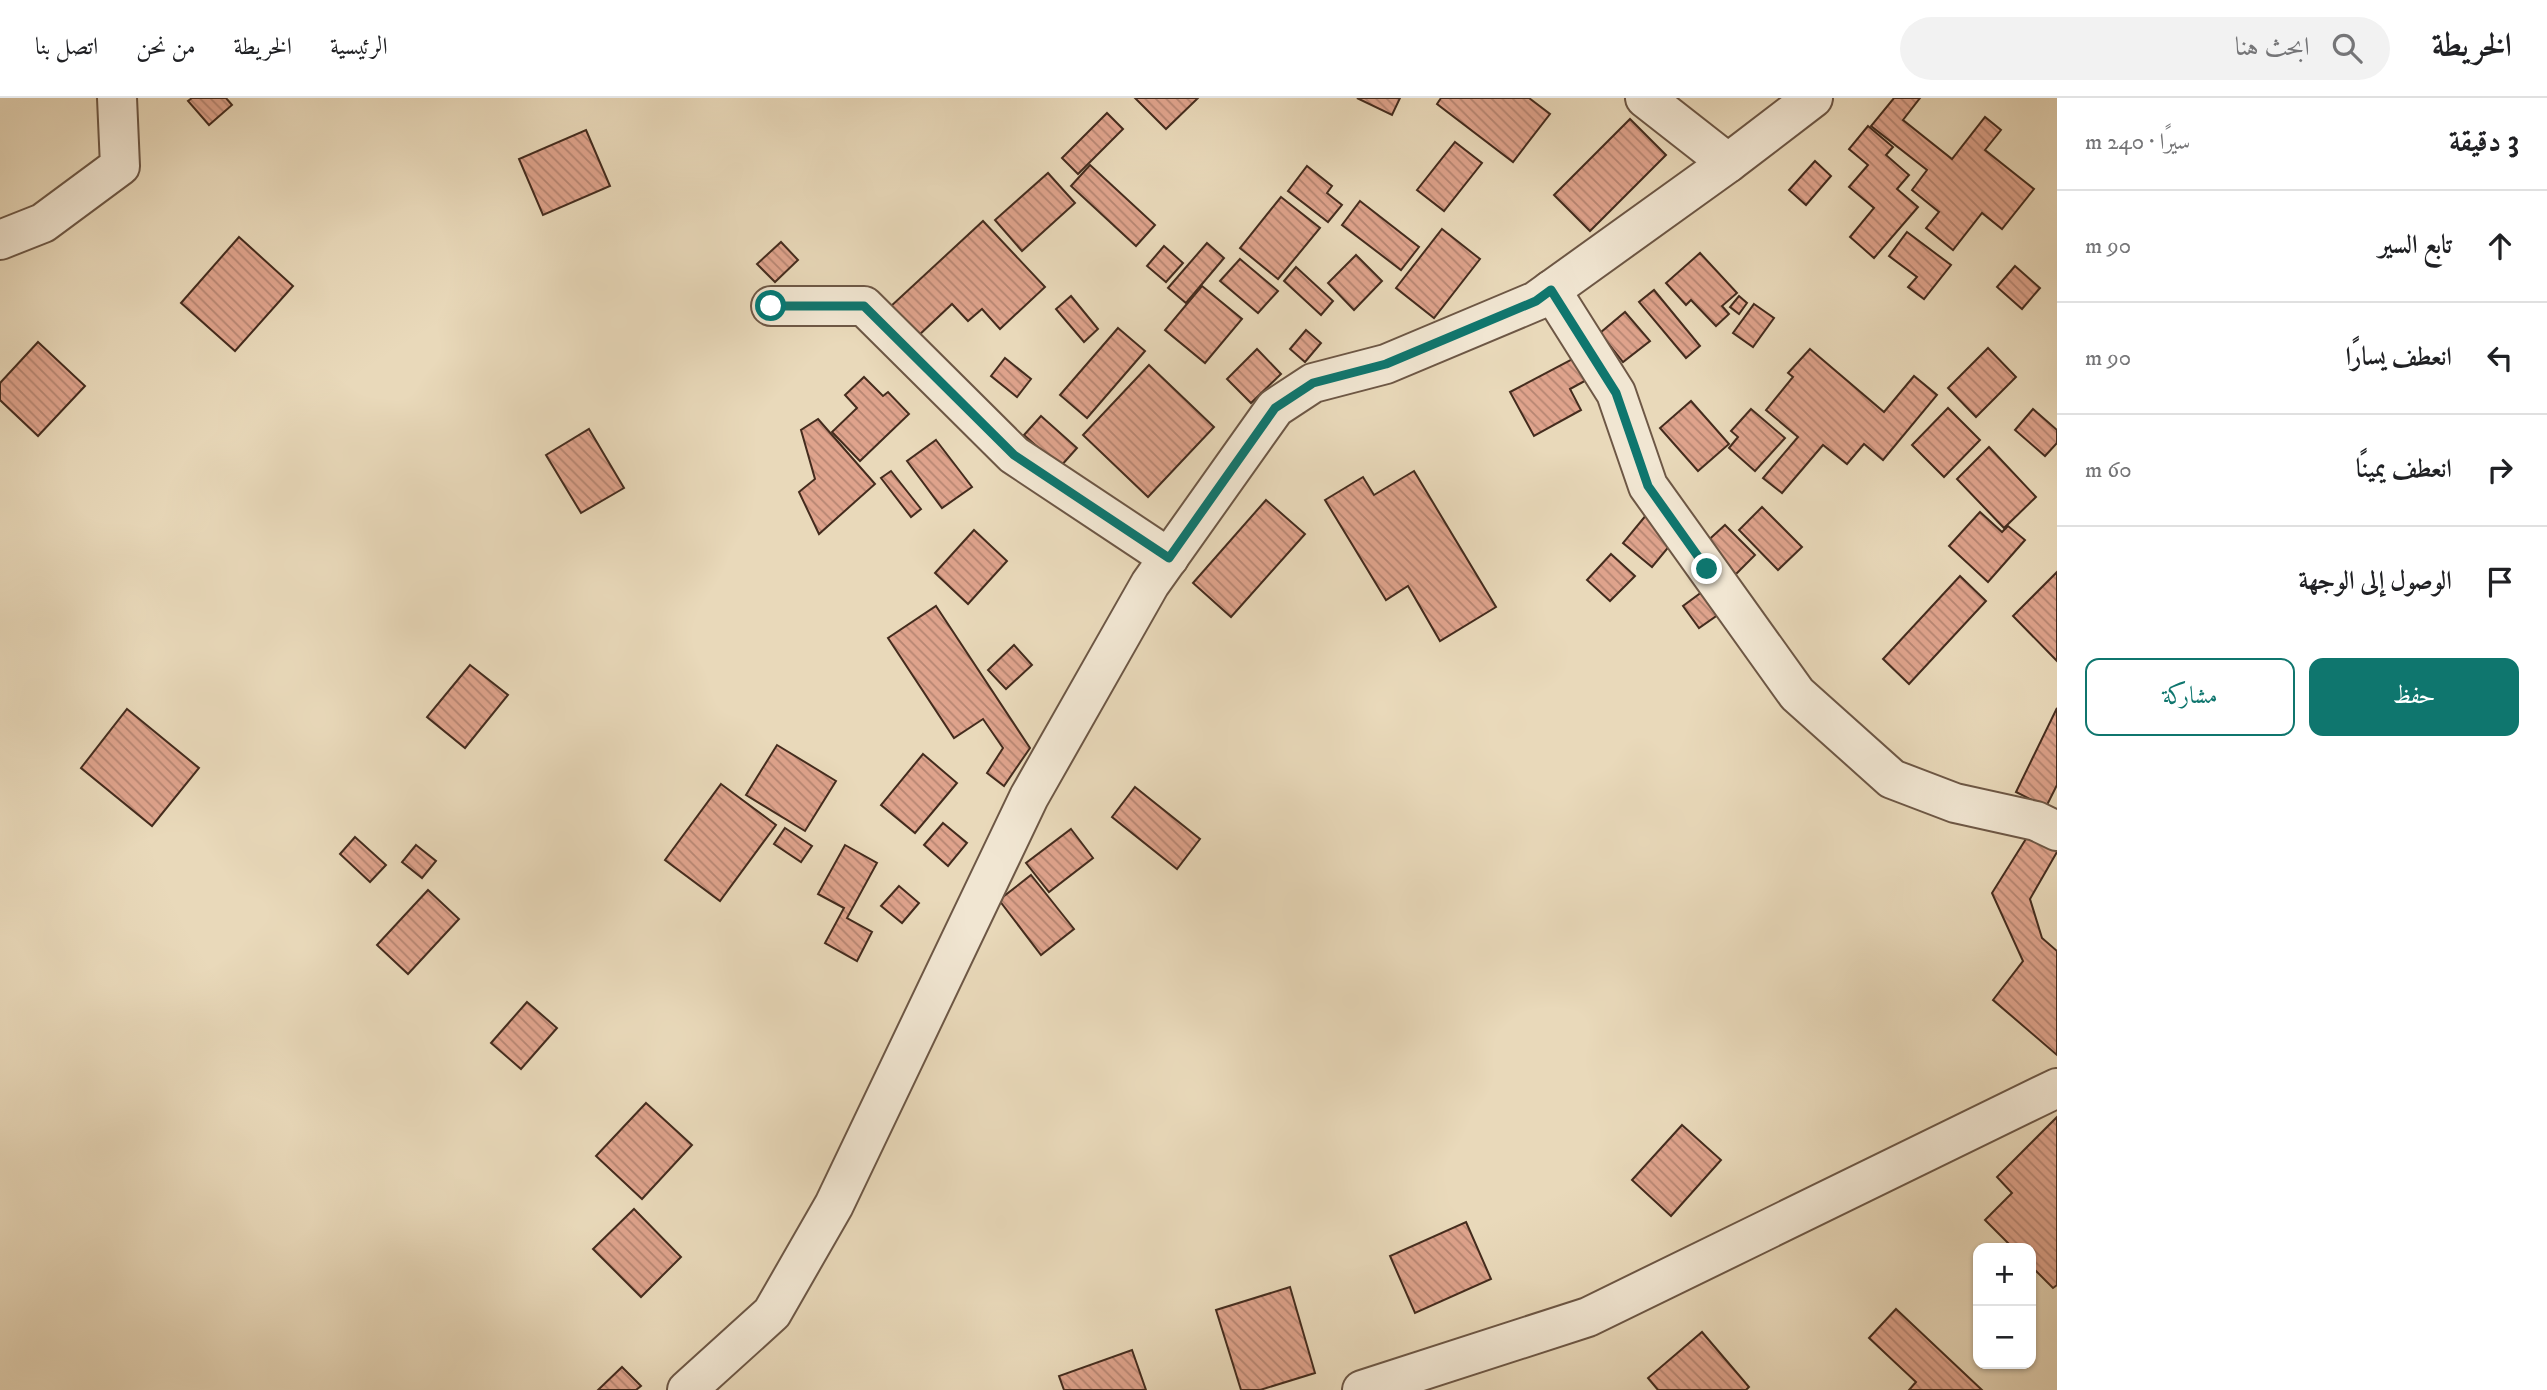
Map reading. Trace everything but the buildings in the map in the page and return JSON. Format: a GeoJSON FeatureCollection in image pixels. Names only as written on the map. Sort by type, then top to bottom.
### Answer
{"type":"FeatureCollection","features":[{"type":"Feature","properties":{"kind":"street"},"geometry":{"type":"LineString","coordinates":[[0,240],[43,222],[120,166],[117,98]]}},
{"type":"Feature","properties":{"kind":"street"},"geometry":{"type":"LineString","coordinates":[[1644,98],[1728,163]]}},
{"type":"Feature","properties":{"kind":"street"},"geometry":{"type":"LineString","coordinates":[[687,1390],[772,1313],[834,1205],[1029,796],[1150,584],[1275,408],[1313,383],[1386,364],[1536,301],[1728,163],[1813,98]]}},
{"type":"Feature","properties":{"kind":"street"},"geometry":{"type":"LineString","coordinates":[[1551,290],[1616,393],[1648,486],[1797,694],[1892,779],[1955,803],[2036,821],[2057,831]]}},
{"type":"Feature","properties":{"kind":"street"},"geometry":{"type":"LineString","coordinates":[[771,306],[864,306],[1014,455],[1169,558]]}},
{"type":"Feature","properties":{"kind":"street"},"geometry":{"type":"LineString","coordinates":[[1362,1390],[1588,1317],[2057,1088]]}},
{"type":"Feature","properties":{"kind":"route"},"geometry":{"type":"LineString","coordinates":[[771,306],[864,306],[1014,455],[1169,558],[1275,408],[1313,383],[1386,364],[1536,301],[1551,290],[1616,393],[1648,486],[1707,569]]}}]}
